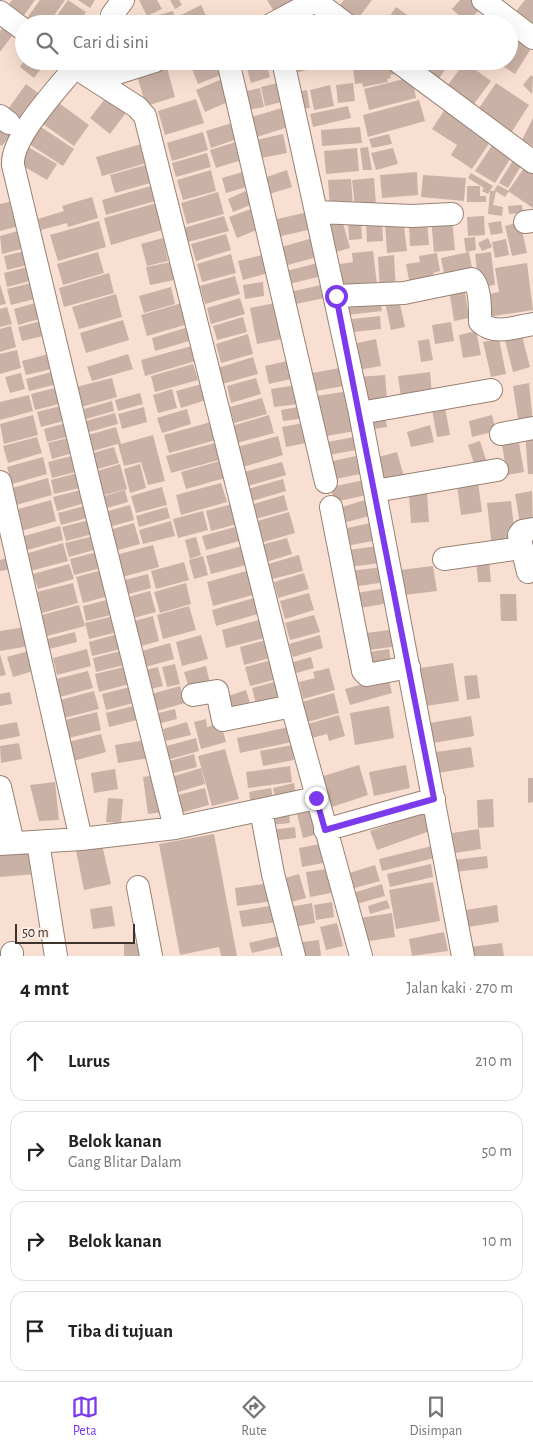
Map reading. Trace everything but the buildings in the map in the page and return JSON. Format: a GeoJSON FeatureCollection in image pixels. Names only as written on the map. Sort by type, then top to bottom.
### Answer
{"type":"FeatureCollection","features":[{"type":"Feature","properties":{"kind":"street"},"geometry":{"type":"LineString","coordinates":[[112,15],[123,0]]}},
{"type":"Feature","properties":{"kind":"street"},"geometry":{"type":"LineString","coordinates":[[289,15],[315,0],[334,15]]}},
{"type":"Feature","properties":{"kind":"street"},"geometry":{"type":"LineString","coordinates":[[483,0],[503,15]]}},
{"type":"Feature","properties":{"kind":"street"},"geometry":{"type":"LineString","coordinates":[[0,12],[15,23]]}},
{"type":"Feature","properties":{"kind":"street"},"geometry":{"type":"LineString","coordinates":[[518,27],[533,38]]}},
{"type":"Feature","properties":{"kind":"street"},"geometry":{"type":"LineString","coordinates":[[66,70],[24,133],[13,156],[14,165],[92,495],[175,828]]}},
{"type":"Feature","properties":{"kind":"street"},"geometry":{"type":"LineString","coordinates":[[79,70],[137,107],[145,116],[292,706],[361,956]]}},
{"type":"Feature","properties":{"kind":"street"},"geometry":{"type":"LineString","coordinates":[[95,80],[118,70]]}},
{"type":"Feature","properties":{"kind":"street"},"geometry":{"type":"LineString","coordinates":[[230,70],[326,482]]}},
{"type":"Feature","properties":{"kind":"street"},"geometry":{"type":"LineString","coordinates":[[286,70],[360,413],[464,956]]}},
{"type":"Feature","properties":{"kind":"street"},"geometry":{"type":"LineString","coordinates":[[409,70],[533,162]]}},
{"type":"Feature","properties":{"kind":"street"},"geometry":{"type":"LineString","coordinates":[[318,212],[412,216],[452,214]]}},
{"type":"Feature","properties":{"kind":"street"},"geometry":{"type":"LineString","coordinates":[[336,296],[404,293],[472,279],[478,295],[480,322],[487,329],[499,330],[533,324]]}},
{"type":"Feature","properties":{"kind":"street"},"geometry":{"type":"LineString","coordinates":[[360,413],[491,390]]}},
{"type":"Feature","properties":{"kind":"street"},"geometry":{"type":"LineString","coordinates":[[501,434],[533,428]]}},
{"type":"Feature","properties":{"kind":"street"},"geometry":{"type":"LineString","coordinates":[[375,491],[497,470]]}},
{"type":"Feature","properties":{"kind":"street"},"geometry":{"type":"LineString","coordinates":[[0,482],[81,839]]}},
{"type":"Feature","properties":{"kind":"street"},"geometry":{"type":"LineString","coordinates":[[331,507],[363,671],[367,675],[409,667]]}},
{"type":"Feature","properties":{"kind":"street"},"geometry":{"type":"LineString","coordinates":[[528,572],[519,533],[533,529]]}},
{"type":"Feature","properties":{"kind":"street"},"geometry":{"type":"LineString","coordinates":[[444,559],[522,548]]}},
{"type":"Feature","properties":{"kind":"street"},"geometry":{"type":"LineString","coordinates":[[192,696],[217,691],[223,720],[292,706]]}},
{"type":"Feature","properties":{"kind":"street"},"geometry":{"type":"LineString","coordinates":[[0,787],[7,844],[81,839],[175,828],[316,798]]}},
{"type":"Feature","properties":{"kind":"street"},"geometry":{"type":"LineString","coordinates":[[325,830],[434,799]]}},
{"type":"Feature","properties":{"kind":"street"},"geometry":{"type":"LineString","coordinates":[[261,810],[273,874],[294,956]]}},
{"type":"Feature","properties":{"kind":"street"},"geometry":{"type":"LineString","coordinates":[[38,842],[56,956]]}},
{"type":"Feature","properties":{"kind":"street"},"geometry":{"type":"LineString","coordinates":[[138,886],[152,956]]}},
{"type":"Feature","properties":{"kind":"route"},"geometry":{"type":"LineString","coordinates":[[316,798],[325,830],[434,799],[336,296]]}}]}
